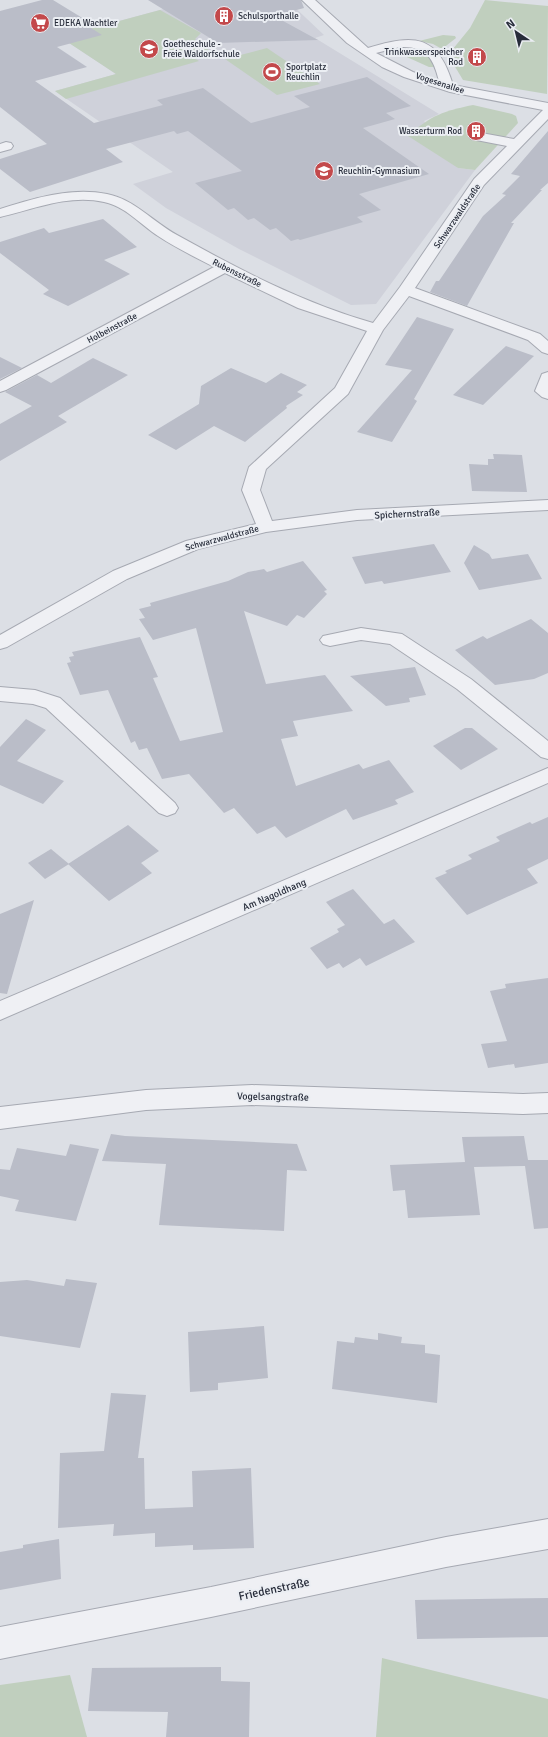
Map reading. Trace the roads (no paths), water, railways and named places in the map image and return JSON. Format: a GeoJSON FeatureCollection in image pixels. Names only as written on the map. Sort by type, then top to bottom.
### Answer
{"type":"FeatureCollection","features":[{"type":"Feature","properties":{"kind":"street","name":"Vogesenallee"},"geometry":{"type":"LineString","coordinates":[[308,0],[367,52],[383,62],[406,72],[477,95],[548,107]]}},
{"type":"Feature","properties":{"kind":"street"},"geometry":{"type":"LineString","coordinates":[[367,52],[390,45],[420,45],[433,52],[441,68],[447,86]]}},
{"type":"Feature","properties":{"kind":"street","name":"Schwarzwaldstraße"},"geometry":{"type":"LineString","coordinates":[[0,643],[120,575],[192,545],[266,527],[251,490],[258,467],[342,391],[376,329],[406,290],[479,182],[548,112]]}},
{"type":"Feature","properties":{"kind":"street"},"geometry":{"type":"LineString","coordinates":[[476,136],[517,144]]}},
{"type":"Feature","properties":{"kind":"street","name":"Rubensstraße"},"geometry":{"type":"LineString","coordinates":[[0,213],[58,198],[80,195],[109,198],[122,204],[163,233],[224,268],[300,303],[341,319],[376,329]]}},
{"type":"Feature","properties":{"kind":"street","name":"Holbeinstraße"},"geometry":{"type":"LineString","coordinates":[[0,387],[224,268]]}},
{"type":"Feature","properties":{"kind":"street"},"geometry":{"type":"LineString","coordinates":[[406,290],[534,337],[548,349]]}},
{"type":"Feature","properties":{"kind":"street"},"geometry":{"type":"LineString","coordinates":[[548,377],[543,391],[548,394]]}},
{"type":"Feature","properties":{"kind":"street","name":"Spichernstraße"},"geometry":{"type":"LineString","coordinates":[[266,527],[357,515],[548,505]]}},
{"type":"Feature","properties":{"kind":"street"},"geometry":{"type":"LineString","coordinates":[[330,640],[361,634],[395,638],[464,684],[548,752]]}},
{"type":"Feature","properties":{"kind":"street"},"geometry":{"type":"LineString","coordinates":[[0,694],[35,697],[53,703],[167,808]]}},
{"type":"Feature","properties":{"kind":"street","name":"Am Nagoldhang"},"geometry":{"type":"LineString","coordinates":[[0,1010],[548,775]]}},
{"type":"Feature","properties":{"kind":"street","name":"Vogelsangstraße"},"geometry":{"type":"LineString","coordinates":[[0,1118],[146,1100],[252,1095],[523,1104],[548,1103]]}},
{"type":"Feature","properties":{"kind":"street","name":"Friedenstraße"},"geometry":{"type":"LineString","coordinates":[[0,1643],[211,1602],[446,1552],[548,1534]]}},
{"type":"Feature","properties":{"kind":"place","name":"Schulsporthalle"},"geometry":{"type":"Point","coordinates":[224,16]}},
{"type":"Feature","properties":{"kind":"place","name":"EDEKA Wachtler"},"geometry":{"type":"Point","coordinates":[40,23]}},
{"type":"Feature","properties":{"kind":"place","name":"Goetheschule - Freie Waldorfschule"},"geometry":{"type":"Point","coordinates":[149,49]}},
{"type":"Feature","properties":{"kind":"place","name":"Trinkwasserspeicher Rod"},"geometry":{"type":"Point","coordinates":[477,57]}},
{"type":"Feature","properties":{"kind":"place","name":"Sportplatz Reuchlin"},"geometry":{"type":"Point","coordinates":[272,72]}},
{"type":"Feature","properties":{"kind":"place","name":"Wasserturm Rod"},"geometry":{"type":"Point","coordinates":[476,131]}},
{"type":"Feature","properties":{"kind":"place","name":"Reuchlin-Gymnasium"},"geometry":{"type":"Point","coordinates":[324,171]}}]}
